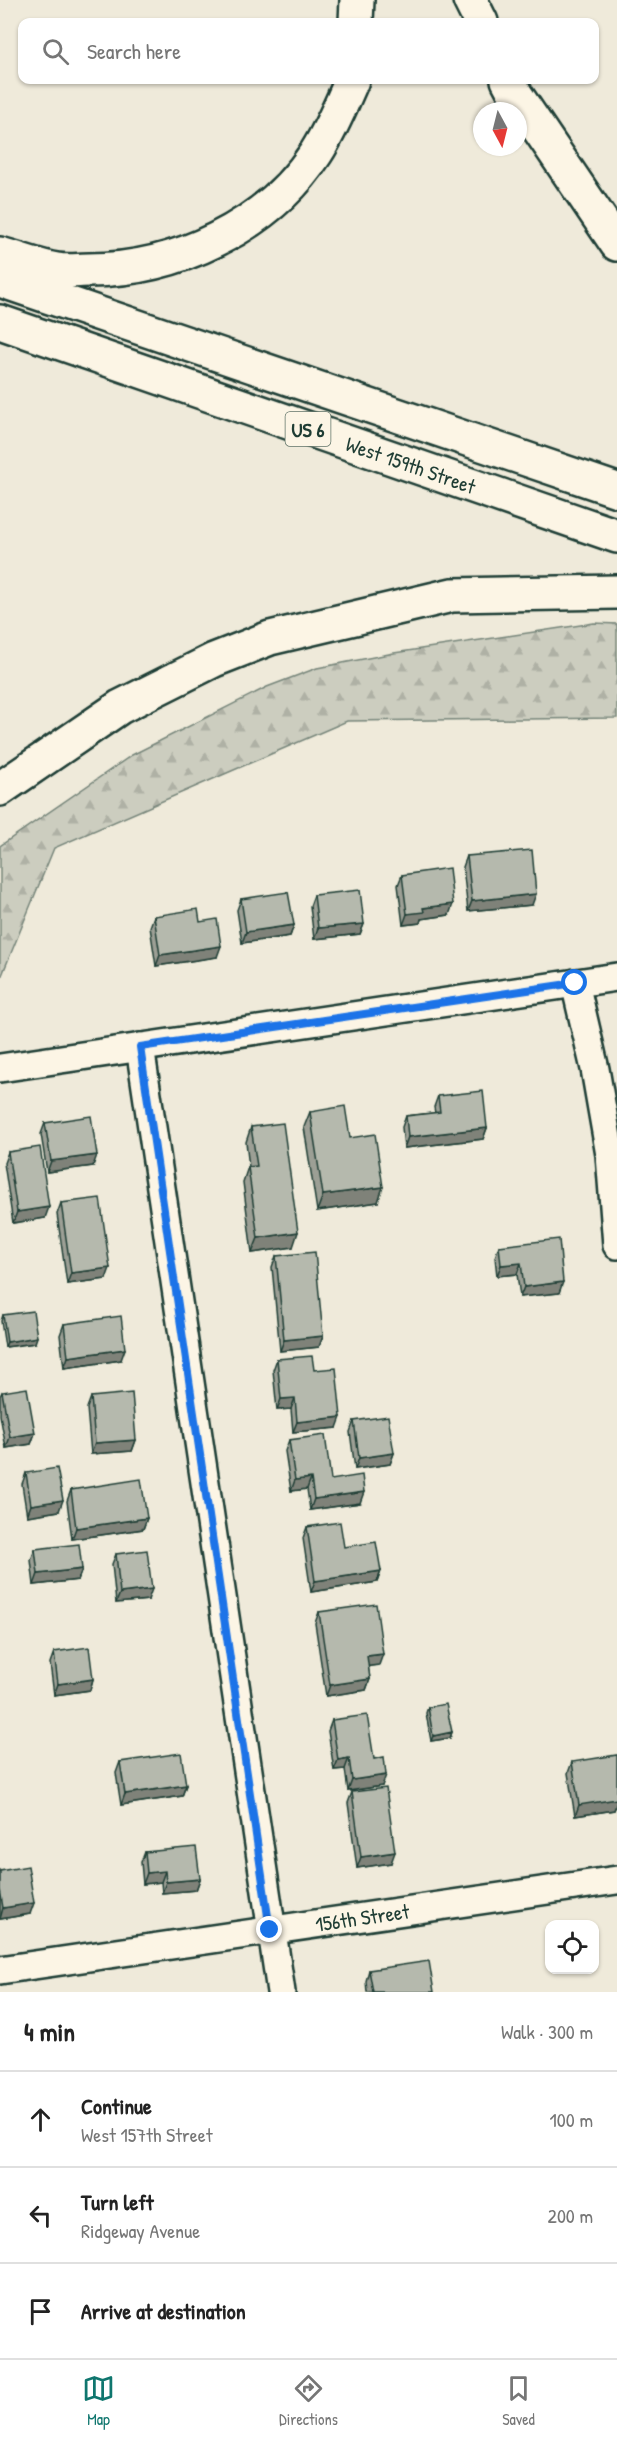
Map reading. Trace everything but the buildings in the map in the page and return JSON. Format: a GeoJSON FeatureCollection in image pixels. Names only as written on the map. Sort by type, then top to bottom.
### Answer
{"type":"FeatureCollection","features":[{"type":"Feature","properties":{"kind":"main road"},"geometry":{"type":"LineString","coordinates":[[356,18],[357,0]]}},
{"type":"Feature","properties":{"kind":"main road"},"geometry":{"type":"LineString","coordinates":[[470,0],[478,18]]}},
{"type":"Feature","properties":{"kind":"main road"},"geometry":{"type":"LineString","coordinates":[[0,254],[58,270],[107,270],[151,264],[192,251],[227,233],[260,211],[288,187],[315,155],[336,117],[350,84]]}},
{"type":"Feature","properties":{"kind":"main road"},"geometry":{"type":"LineString","coordinates":[[510,84],[617,244]]}},
{"type":"Feature","properties":{"kind":"main road","name":"West 159th Street"},"geometry":{"type":"LineString","coordinates":[[0,280],[617,490]]}},
{"type":"Feature","properties":{"kind":"main road","name":"West 159th Street"},"geometry":{"type":"LineString","coordinates":[[0,322],[617,536]]}},
{"type":"Feature","properties":{"kind":"main road"},"geometry":{"type":"LineString","coordinates":[[0,789],[120,707],[193,670],[270,638],[452,595],[617,592]]}},
{"type":"Feature","properties":{"kind":"street"},"geometry":{"type":"LineString","coordinates":[[0,1068],[617,977]]}},
{"type":"Feature","properties":{"kind":"street"},"geometry":{"type":"LineString","coordinates":[[575,983],[595,1069],[610,1155],[617,1245]]}},
{"type":"Feature","properties":{"kind":"street"},"geometry":{"type":"LineString","coordinates":[[140,1047],[281,1992]]}},
{"type":"Feature","properties":{"kind":"street","name":"156th Street"},"geometry":{"type":"LineString","coordinates":[[0,1971],[617,1880]]}},
{"type":"Feature","properties":{"kind":"green space"},"geometry":{"type":"Polygon","coordinates":[[[594,623],[617,624],[617,718],[347,721],[54,848],[0,980],[0,846],[132,755],[267,687],[317,668],[394,653],[594,623]]]}},
{"type":"Feature","properties":{"kind":"route"},"geometry":{"type":"LineString","coordinates":[[270,1930],[140,1047],[575,983]]}}]}
